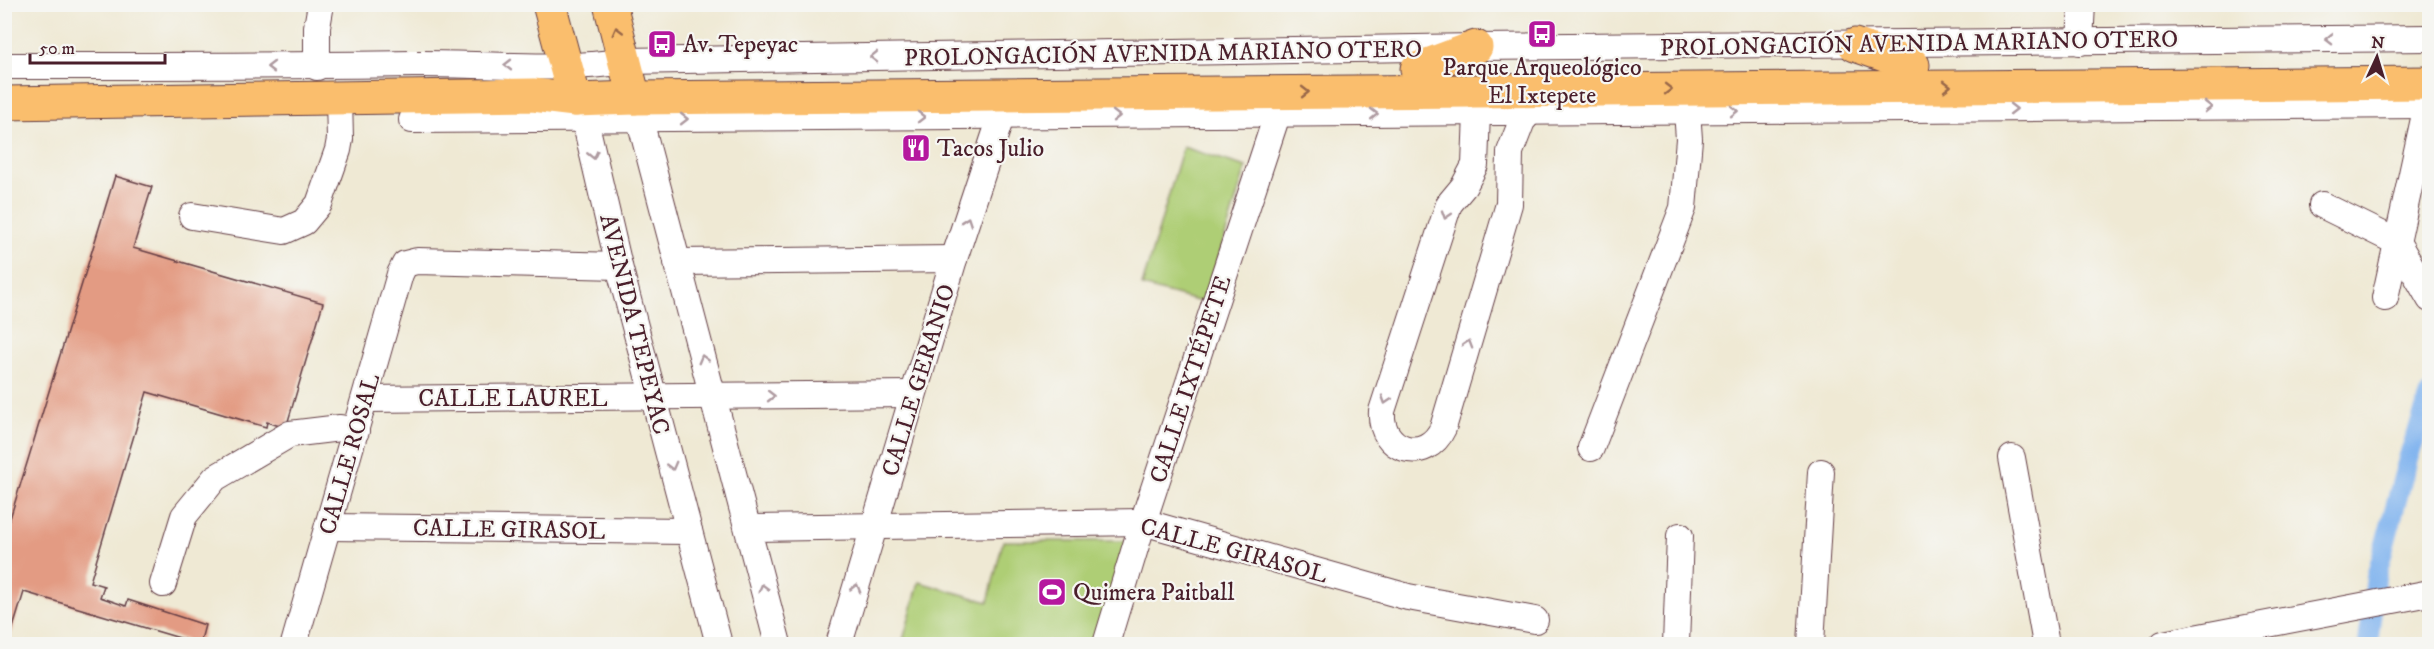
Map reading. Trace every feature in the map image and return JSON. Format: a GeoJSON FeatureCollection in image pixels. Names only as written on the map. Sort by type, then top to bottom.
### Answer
{"type":"FeatureCollection","features":[{"type":"Feature","properties":{"kind":"main road","name":"AVENIDA TEPEYAC"},"geometry":{"type":"LineString","coordinates":[[549,4],[574,92]]}},
{"type":"Feature","properties":{"kind":"main road"},"geometry":{"type":"LineString","coordinates":[[610,4],[632,89]]}},
{"type":"Feature","properties":{"kind":"main road"},"geometry":{"type":"LineString","coordinates":[[1855,45],[1912,76]]}},
{"type":"Feature","properties":{"kind":"main road"},"geometry":{"type":"LineString","coordinates":[[1417,80],[1476,47]]}},
{"type":"Feature","properties":{"kind":"main road"},"geometry":{"type":"LineString","coordinates":[[2138,74],[2430,61]]}},
{"type":"Feature","properties":{"kind":"main road","name":"PROLONGACIÓN AVENIDA MARIANO OTERO"},"geometry":{"type":"LineString","coordinates":[[4,103],[339,98],[412,118],[533,95],[632,89],[2138,74]]}},
{"type":"Feature","properties":{"kind":"main road"},"geometry":{"type":"LineString","coordinates":[[2138,74],[2429,98]]}},
{"type":"Feature","properties":{"kind":"main road"},"geometry":{"type":"LineString","coordinates":[[1849,110],[1912,76]]}},
{"type":"Feature","properties":{"kind":"main road"},"geometry":{"type":"LineString","coordinates":[[1417,80],[1477,113]]}},
{"type":"Feature","properties":{"kind":"street"},"geometry":{"type":"LineString","coordinates":[[317,67],[317,27],[321,4]]}},
{"type":"Feature","properties":{"kind":"street"},"geometry":{"type":"LineString","coordinates":[[2080,42],[2082,4]]}},
{"type":"Feature","properties":{"kind":"street","name":"PROLONGACIÓN AVENIDA MARIANO OTERO"},"geometry":{"type":"LineString","coordinates":[[4,66],[317,67],[414,64],[574,92],[1476,47],[2430,38]]}},
{"type":"Feature","properties":{"kind":"street"},"geometry":{"type":"LineString","coordinates":[[414,64],[412,118],[574,92]]}},
{"type":"Feature","properties":{"kind":"street"},"geometry":{"type":"LineString","coordinates":[[632,89],[778,645]]}},
{"type":"Feature","properties":{"kind":"street","name":"PROLONGACIÓN AVENIDA MARIANO OTERO"},"geometry":{"type":"LineString","coordinates":[[632,89],[1001,117],[1849,110],[2429,98]]}},
{"type":"Feature","properties":{"kind":"street","name":"AVENIDA TEPEYAC"},"geometry":{"type":"LineString","coordinates":[[574,92],[720,645]]}},
{"type":"Feature","properties":{"kind":"street"},"geometry":{"type":"LineString","coordinates":[[192,216],[284,231],[304,222],[319,204],[338,150],[339,98]]}},
{"type":"Feature","properties":{"kind":"street"},"geometry":{"type":"LineString","coordinates":[[2385,298],[2429,98]]}},
{"type":"Feature","properties":{"kind":"street"},"geometry":{"type":"LineString","coordinates":[[1591,448],[1683,208],[1689,139],[1687,111]]}},
{"type":"Feature","properties":{"kind":"street"},"geometry":{"type":"LineString","coordinates":[[1477,113],[1475,165],[1464,186],[1449,204],[1382,411],[1383,429],[1387,437],[1409,450],[1426,447],[1439,436],[1443,428],[1509,204],[1510,152],[1522,121],[1529,113]]}},
{"type":"Feature","properties":{"kind":"street","name":"CALLE IXTÉPETE"},"geometry":{"type":"LineString","coordinates":[[1107,645],[1143,522],[1277,115]]}},
{"type":"Feature","properties":{"kind":"street","name":"CALLE GERANIO"},"geometry":{"type":"LineString","coordinates":[[839,645],[912,394],[1001,117]]}},
{"type":"Feature","properties":{"kind":"street"},"geometry":{"type":"LineString","coordinates":[[2322,205],[2397,242],[2430,299]]}},
{"type":"Feature","properties":{"kind":"street"},"geometry":{"type":"LineString","coordinates":[[677,262],[954,259]]}},
{"type":"Feature","properties":{"kind":"street","name":"CALLE ROSAL"},"geometry":{"type":"LineString","coordinates":[[294,645],[400,274],[405,264],[417,261],[619,266]]}},
{"type":"Feature","properties":{"kind":"street","name":"CALLE LAUREL"},"geometry":{"type":"LineString","coordinates":[[365,399],[912,394]]}},
{"type":"Feature","properties":{"kind":"street"},"geometry":{"type":"LineString","coordinates":[[163,584],[184,516],[215,478],[290,434],[340,428],[356,431]]}},
{"type":"Feature","properties":{"kind":"street"},"geometry":{"type":"LineString","coordinates":[[2012,458],[2046,645]]}},
{"type":"Feature","properties":{"kind":"street"},"geometry":{"type":"LineString","coordinates":[[1811,645],[1821,472]]}},
{"type":"Feature","properties":{"kind":"street","name":"CALLE GIRASOL"},"geometry":{"type":"LineString","coordinates":[[748,528],[1143,522],[1408,597],[1535,620]]}},
{"type":"Feature","properties":{"kind":"street","name":"CALLE GIRASOL"},"geometry":{"type":"LineString","coordinates":[[328,527],[689,531]]}},
{"type":"Feature","properties":{"kind":"street"},"geometry":{"type":"LineString","coordinates":[[1676,645],[1680,536]]}},
{"type":"Feature","properties":{"kind":"street"},"geometry":{"type":"LineString","coordinates":[[2163,645],[2251,636],[2311,616],[2426,594]]}},
{"type":"Feature","properties":{"kind":"green space"},"geometry":{"type":"Polygon","coordinates":[[[1183,147],[1246,167],[1205,303],[1142,286],[1183,147]]]}},
{"type":"Feature","properties":{"kind":"green space","name":"Quimera Paitball"},"geometry":{"type":"Polygon","coordinates":[[[1003,541],[1129,541],[1096,644],[902,644],[919,582],[988,602],[1003,541]]]}},
{"type":"Feature","properties":{"kind":"building"},"geometry":{"type":"Polygon","coordinates":[[[115,176],[152,187],[133,248],[323,303],[286,428],[267,422],[266,427],[147,392],[90,582],[104,586],[100,597],[126,606],[128,600],[205,625],[200,644],[24,592],[8,644],[4,644],[4,538],[115,176]]]}},
{"type":"Feature","properties":{"kind":"waterway"},"geometry":{"type":"LineString","coordinates":[[2368,644],[2376,577],[2408,459],[2430,395]]}},
{"type":"Feature","properties":{"kind":"place","name":"Parque Arqueológico El Ixtepete"},"geometry":{"type":"Point","coordinates":[1542,34]}},
{"type":"Feature","properties":{"kind":"place","name":"Av. Tepeyac"},"geometry":{"type":"Point","coordinates":[662,44]}},
{"type":"Feature","properties":{"kind":"place","name":"Tacos Julio"},"geometry":{"type":"Point","coordinates":[916,148]}},
{"type":"Feature","properties":{"kind":"place","name":"Quimera Paitball"},"geometry":{"type":"Point","coordinates":[1052,592]}}]}
